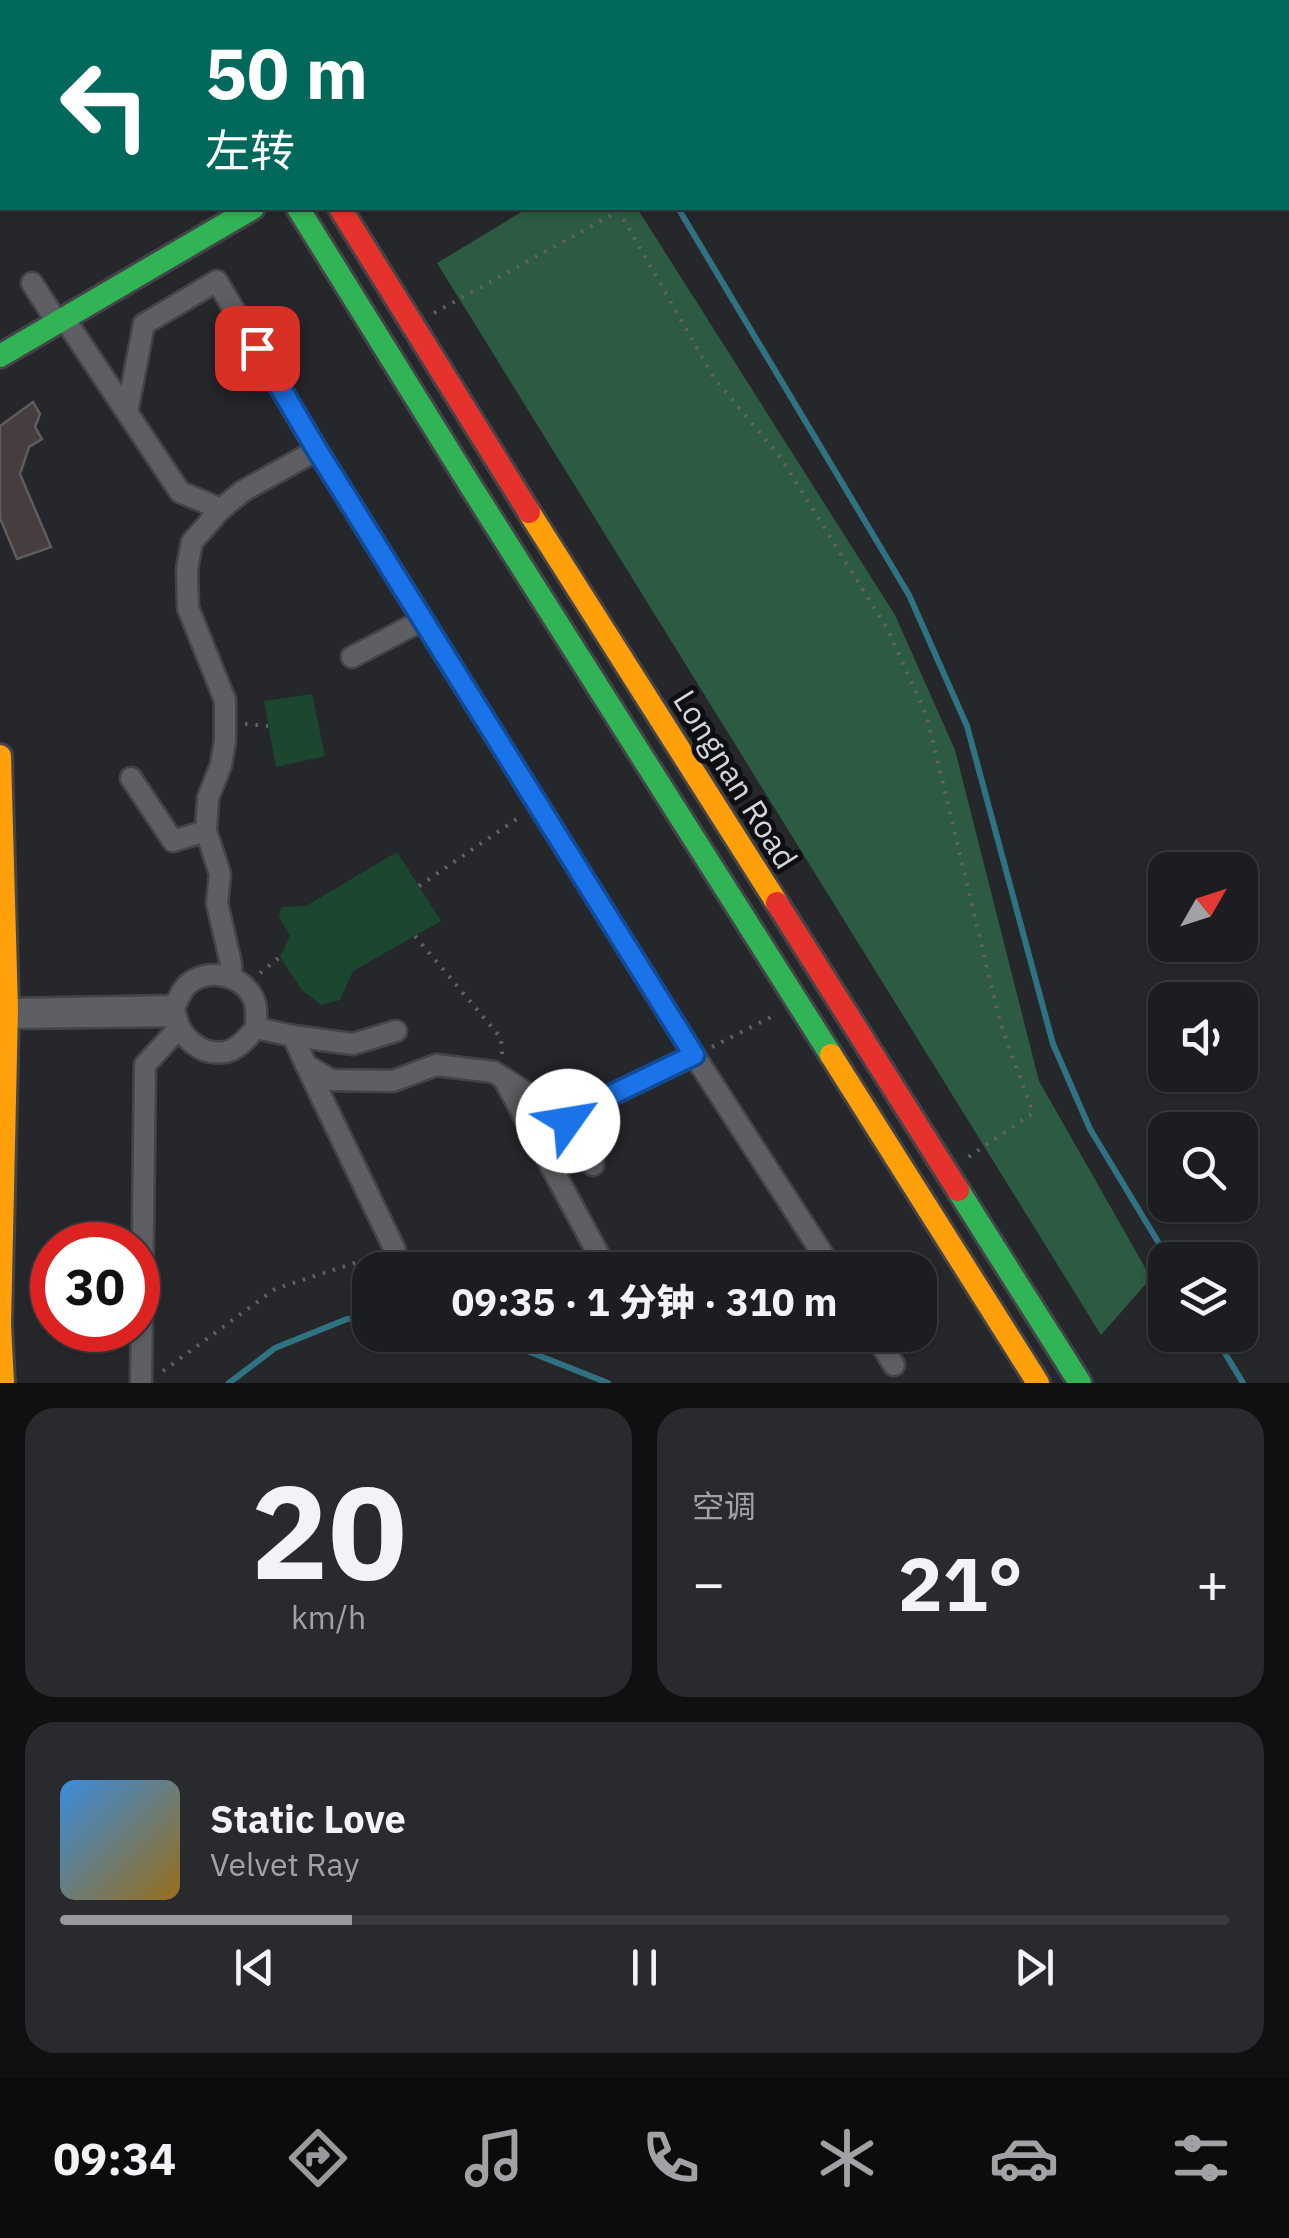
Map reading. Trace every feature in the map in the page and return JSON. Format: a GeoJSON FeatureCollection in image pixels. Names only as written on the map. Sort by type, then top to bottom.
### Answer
{"type":"FeatureCollection","features":[{"type":"Feature","properties":{"kind":"main road"},"geometry":{"type":"LineString","coordinates":[[0,356],[249,210]]}},
{"type":"Feature","properties":{"kind":"main road","name":"Longnan Road"},"geometry":{"type":"LineString","coordinates":[[299,210],[1038,1383]]}},
{"type":"Feature","properties":{"kind":"main road","name":"Longnan Road"},"geometry":{"type":"LineString","coordinates":[[341,210],[1080,1383]]}},
{"type":"Feature","properties":{"kind":"main road"},"geometry":{"type":"LineString","coordinates":[[0,756],[7,1013],[3,1042],[0,1325],[3,1383]]}},
{"type":"Feature","properties":{"kind":"street"},"geometry":{"type":"LineString","coordinates":[[126,412],[144,324],[217,281],[317,450],[821,1252]]}},
{"type":"Feature","properties":{"kind":"street"},"geometry":{"type":"LineString","coordinates":[[32,282],[180,492],[221,509]]}},
{"type":"Feature","properties":{"kind":"street"},"geometry":{"type":"LineString","coordinates":[[7,1013],[176,1016],[179,1028],[197,1048],[224,1052],[244,1042],[256,1028],[254,1002],[238,982],[231,964],[217,903],[220,874],[206,830],[208,798],[226,741],[225,700],[188,608],[187,569],[192,542],[221,509],[244,491],[317,450]]}},
{"type":"Feature","properties":{"kind":"street"},"geometry":{"type":"LineString","coordinates":[[352,657],[423,620]]}},
{"type":"Feature","properties":{"kind":"street"},"geometry":{"type":"LineString","coordinates":[[131,778],[173,840],[206,830]]}},
{"type":"Feature","properties":{"kind":"street"},"geometry":{"type":"LineString","coordinates":[[7,1013],[175,1006],[186,986],[208,974],[238,982]]}},
{"type":"Feature","properties":{"kind":"street"},"geometry":{"type":"LineString","coordinates":[[140,1383],[145,1065],[179,1028]]}},
{"type":"Feature","properties":{"kind":"street"},"geometry":{"type":"LineString","coordinates":[[256,1028],[353,1044],[396,1030]]}},
{"type":"Feature","properties":{"kind":"street"},"geometry":{"type":"LineString","coordinates":[[293,1036],[396,1250]]}},
{"type":"Feature","properties":{"kind":"street"},"geometry":{"type":"LineString","coordinates":[[306,1065],[331,1080],[393,1082],[436,1065],[494,1072],[536,1099],[578,1111],[694,1055]]}},
{"type":"Feature","properties":{"kind":"street"},"geometry":{"type":"LineString","coordinates":[[504,1079],[597,1252]]}},
{"type":"Feature","properties":{"kind":"street"},"geometry":{"type":"LineString","coordinates":[[571,1109],[568,1121],[593,1165]]}},
{"type":"Feature","properties":{"kind":"street"},"geometry":{"type":"LineString","coordinates":[[886,1352],[894,1365]]}},
{"type":"Feature","properties":{"kind":"path"},"geometry":{"type":"LineString","coordinates":[[412,325],[619,212],[714,378],[780,458],[888,630],[927,717],[1000,1022],[1033,1113],[947,1172]]}},
{"type":"Feature","properties":{"kind":"path"},"geometry":{"type":"LineString","coordinates":[[419,886],[538,804]]}},
{"type":"Feature","properties":{"kind":"path"},"geometry":{"type":"LineString","coordinates":[[415,936],[501,1038],[504,1079]]}},
{"type":"Feature","properties":{"kind":"path"},"geometry":{"type":"LineString","coordinates":[[238,982],[280,957]]}},
{"type":"Feature","properties":{"kind":"path"},"geometry":{"type":"LineString","coordinates":[[694,1055],[798,1004]]}},
{"type":"Feature","properties":{"kind":"path"},"geometry":{"type":"LineString","coordinates":[[163,1371],[275,1289],[396,1250],[403,1252]]}},
{"type":"Feature","properties":{"kind":"green space"},"geometry":{"type":"Polygon","coordinates":[[[525,210],[638,210],[895,615],[955,750],[1039,1081],[1148,1273],[1148,1281],[1101,1335],[437,263],[525,210]]]}},
{"type":"Feature","properties":{"kind":"green space"},"geometry":{"type":"Polygon","coordinates":[[[312,694],[325,756],[276,767],[264,701],[312,694]]]}},
{"type":"Feature","properties":{"kind":"green space"},"geometry":{"type":"Polygon","coordinates":[[[397,852],[441,921],[353,971],[340,1000],[321,1005],[302,990],[280,957],[290,936],[279,917],[281,907],[306,906],[397,852]]]}},
{"type":"Feature","properties":{"kind":"building"},"geometry":{"type":"Polygon","coordinates":[[[33,402],[40,414],[35,427],[42,439],[29,447],[20,474],[51,547],[17,559],[0,518],[0,426],[33,402]]]}},
{"type":"Feature","properties":{"kind":"waterway"},"geometry":{"type":"LineString","coordinates":[[679,210],[909,595],[967,726],[1053,1044],[1090,1129],[1158,1242]]}},
{"type":"Feature","properties":{"kind":"waterway"},"geometry":{"type":"LineString","coordinates":[[229,1383],[275,1348],[352,1319]]}},
{"type":"Feature","properties":{"kind":"waterway"},"geometry":{"type":"LineString","coordinates":[[530,1352],[608,1383]]}},
{"type":"Feature","properties":{"kind":"waterway"},"geometry":{"type":"LineString","coordinates":[[1224,1352],[1243,1383]]}},
{"type":"Feature","properties":{"kind":"traffic: fast"},"geometry":{"type":"LineString","coordinates":[[0,356],[250,210]]}},
{"type":"Feature","properties":{"kind":"traffic: fast"},"geometry":{"type":"LineString","coordinates":[[299,210],[831,1055]]}},
{"type":"Feature","properties":{"kind":"traffic: fast"},"geometry":{"type":"LineString","coordinates":[[958,1190],[1080,1383]]}},
{"type":"Feature","properties":{"kind":"traffic: slow"},"geometry":{"type":"LineString","coordinates":[[529,512],[777,903]]}},
{"type":"Feature","properties":{"kind":"traffic: slow"},"geometry":{"type":"LineString","coordinates":[[0,756],[7,1009],[0,1325],[3,1383]]}},
{"type":"Feature","properties":{"kind":"traffic: slow"},"geometry":{"type":"LineString","coordinates":[[831,1055],[1038,1383]]}},
{"type":"Feature","properties":{"kind":"traffic: jam"},"geometry":{"type":"LineString","coordinates":[[341,210],[529,512]]}},
{"type":"Feature","properties":{"kind":"traffic: jam"},"geometry":{"type":"LineString","coordinates":[[777,903],[958,1190]]}},
{"type":"Feature","properties":{"kind":"route"},"geometry":{"type":"LineString","coordinates":[[257,348],[694,1055],[578,1111],[571,1109],[568,1121]]}}]}
